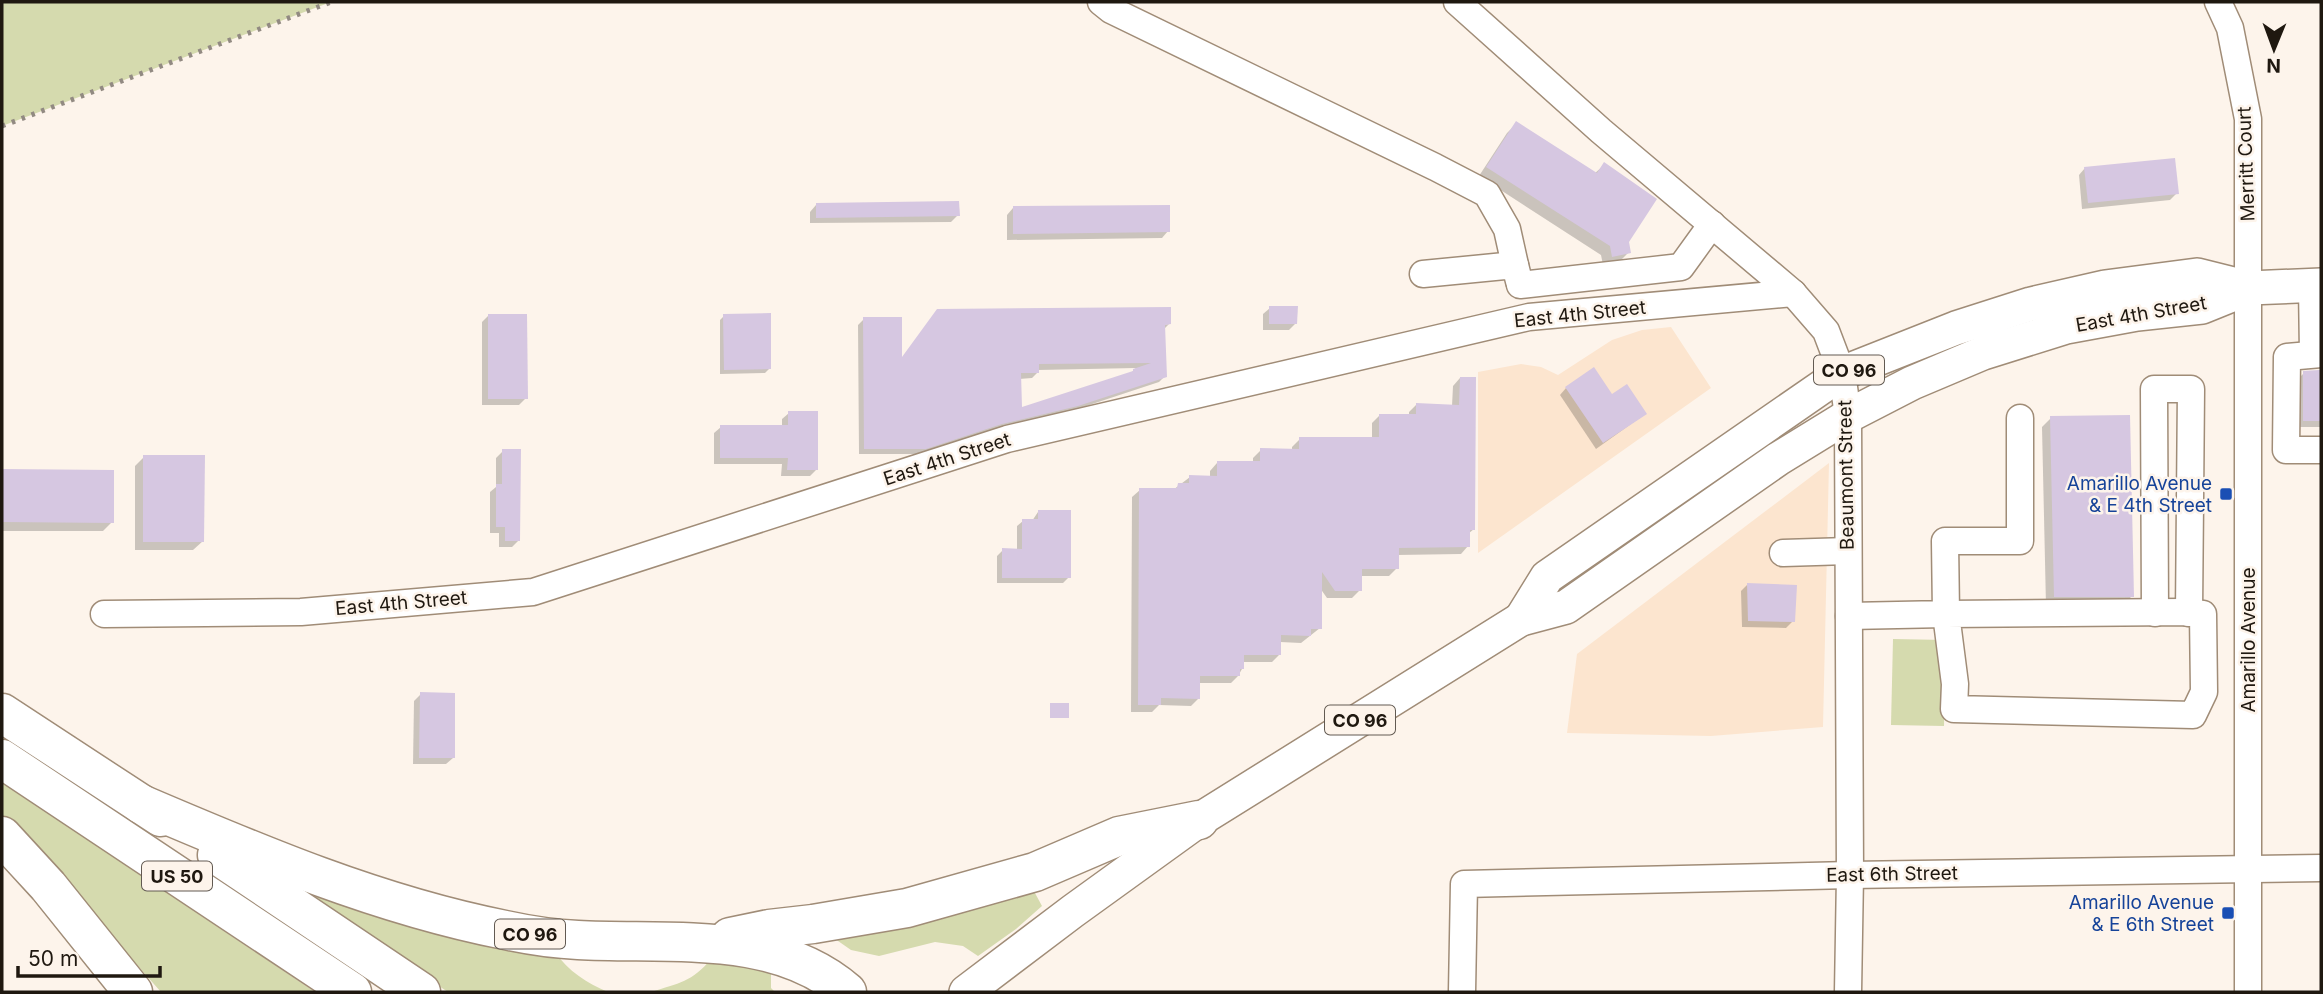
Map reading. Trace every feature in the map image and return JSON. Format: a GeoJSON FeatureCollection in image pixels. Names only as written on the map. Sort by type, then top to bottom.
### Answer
{"type":"FeatureCollection","features":[{"type":"Feature","properties":{"kind":"highway","name":"US 50"},"geometry":{"type":"LineString","coordinates":[[2,713],[421,992]]}},
{"type":"Feature","properties":{"kind":"highway","name":"US 50"},"geometry":{"type":"LineString","coordinates":[[2,759],[352,992]]}},
{"type":"Feature","properties":{"kind":"highway","name":"CO 96"},"geometry":{"type":"LineString","coordinates":[[141,804],[273,860],[441,915],[505,930],[575,940],[697,944],[769,929],[907,908],[1035,872],[1119,836],[1199,820]]}},
{"type":"Feature","properties":{"kind":"highway"},"geometry":{"type":"LineString","coordinates":[[2,836],[48,886],[133,992]]}},
{"type":"Feature","properties":{"kind":"highway"},"geometry":{"type":"LineString","coordinates":[[697,944],[779,954],[819,971],[847,992]]}},
{"type":"Feature","properties":{"kind":"main road","name":"East 4th Street"},"geometry":{"type":"LineString","coordinates":[[1521,619],[1547,576],[1842,373],[1968,324],[2031,304],[2105,287],[2197,275],[2249,288],[2316,285]]}},
{"type":"Feature","properties":{"kind":"main road","name":"East 4th Street"},"geometry":{"type":"LineString","coordinates":[[966,992],[1199,820],[1521,619],[1566,607],[1778,459],[1848,416],[1912,383],[1983,353],[2066,327],[2137,314],[2202,307],[2249,288]]}},
{"type":"Feature","properties":{"kind":"street"},"geometry":{"type":"LineString","coordinates":[[1101,2],[1111,10],[1488,194],[1507,229],[1528,317]]}},
{"type":"Feature","properties":{"kind":"street","name":"Beaumont Street"},"geometry":{"type":"LineString","coordinates":[[1457,2],[1601,131],[1793,293],[1826,331],[1842,373],[1848,416],[1848,992]]}},
{"type":"Feature","properties":{"kind":"street","name":"Merritt Court"},"geometry":{"type":"LineString","coordinates":[[2218,2],[2230,28],[2248,120],[2249,288]]}},
{"type":"Feature","properties":{"kind":"street"},"geometry":{"type":"LineString","coordinates":[[1685,303],[1682,267],[1712,224]]}},
{"type":"Feature","properties":{"kind":"street"},"geometry":{"type":"LineString","coordinates":[[1423,274],[1615,275],[1682,267]]}},
{"type":"Feature","properties":{"kind":"street"},"geometry":{"type":"LineString","coordinates":[[1615,275],[1619,309]]}},
{"type":"Feature","properties":{"kind":"street"},"geometry":{"type":"LineString","coordinates":[[2316,285],[2317,354],[2287,356],[2286,450],[2321,450]]}},
{"type":"Feature","properties":{"kind":"street","name":"Amarillo Avenue"},"geometry":{"type":"LineString","coordinates":[[2248,992],[2249,288]]}},
{"type":"Feature","properties":{"kind":"street","name":"East 4th Street"},"geometry":{"type":"LineString","coordinates":[[104,614],[301,612],[533,592],[1007,439],[1528,317],[1793,293]]}},
{"type":"Feature","properties":{"kind":"street"},"geometry":{"type":"LineString","coordinates":[[2020,418],[2020,541],[1945,541],[1946,614],[1955,684],[1954,709],[2193,715],[2204,692],[2196,614],[2191,388],[2154,389],[2155,613]]}},
{"type":"Feature","properties":{"kind":"street"},"geometry":{"type":"LineString","coordinates":[[1783,553],[1849,551]]}},
{"type":"Feature","properties":{"kind":"street"},"geometry":{"type":"LineString","coordinates":[[1849,616],[2248,613]]}},
{"type":"Feature","properties":{"kind":"street","name":"East 6th Street"},"geometry":{"type":"LineString","coordinates":[[1462,992],[1464,884],[2321,868]]}},
{"type":"Feature","properties":{"kind":"shaded area"},"geometry":{"type":"Polygon","coordinates":[[[1671,327],[1711,388],[1478,553],[1478,372],[1521,364],[1541,367],[1558,375],[1612,340],[1642,330],[1671,327]]]}},
{"type":"Feature","properties":{"kind":"shaded area"},"geometry":{"type":"Polygon","coordinates":[[[1829,463],[1823,727],[1711,736],[1567,733],[1577,654],[1829,463]]]}},
{"type":"Feature","properties":{"kind":"green space"},"geometry":{"type":"Polygon","coordinates":[[[2,2],[331,2],[2,126],[2,2]]]}},
{"type":"Feature","properties":{"kind":"green space"},"geometry":{"type":"Polygon","coordinates":[[[1893,639],[1946,640],[1944,726],[1891,725],[1893,639]]]}},
{"type":"Feature","properties":{"kind":"green space"},"geometry":{"type":"Polygon","coordinates":[[[2,782],[315,992],[161,992],[45,861],[2,818],[2,782]]]}},
{"type":"Feature","properties":{"kind":"green space"},"geometry":{"type":"Polygon","coordinates":[[[255,865],[555,952],[579,976],[608,992],[448,992],[255,865]]]}},
{"type":"Feature","properties":{"kind":"green space"},"geometry":{"type":"Polygon","coordinates":[[[1029,882],[1042,906],[1016,929],[978,956],[963,946],[935,942],[879,956],[851,950],[828,934],[1029,882]]]}},
{"type":"Feature","properties":{"kind":"green space"},"geometry":{"type":"Polygon","coordinates":[[[711,959],[771,965],[771,988],[775,992],[651,992],[691,977],[711,959]]]}},
{"type":"Feature","properties":{"kind":"building"},"geometry":{"type":"Polygon","coordinates":[[[1516,121],[1597,173],[1604,162],[1657,199],[1629,242],[1631,253],[1612,257],[1610,246],[1486,167],[1516,121]]]}},
{"type":"Feature","properties":{"kind":"building"},"geometry":{"type":"Polygon","coordinates":[[[2175,158],[2179,194],[2088,203],[2084,167],[2175,158]]]}},
{"type":"Feature","properties":{"kind":"building"},"geometry":{"type":"Polygon","coordinates":[[[959,201],[960,216],[816,218],[816,203],[959,201]]]}},
{"type":"Feature","properties":{"kind":"building"},"geometry":{"type":"Polygon","coordinates":[[[1170,205],[1170,232],[1013,234],[1013,206],[1170,205]]]}},
{"type":"Feature","properties":{"kind":"building"},"geometry":{"type":"Polygon","coordinates":[[[1269,306],[1298,306],[1297,324],[1269,324],[1269,306]]]}},
{"type":"Feature","properties":{"kind":"building"},"geometry":{"type":"Polygon","coordinates":[[[1171,307],[1171,324],[1165,325],[1167,377],[1078,406],[1002,424],[926,449],[864,449],[863,317],[902,317],[902,357],[937,309],[1171,307]],[[1151,363],[1039,364],[1039,373],[1021,373],[1022,407],[1133,371],[1151,363]]]}},
{"type":"Feature","properties":{"kind":"building"},"geometry":{"type":"Polygon","coordinates":[[[771,313],[771,369],[724,370],[723,314],[771,313]]]}},
{"type":"Feature","properties":{"kind":"building"},"geometry":{"type":"Polygon","coordinates":[[[488,314],[527,314],[528,399],[488,399],[488,314]]]}},
{"type":"Feature","properties":{"kind":"building"},"geometry":{"type":"Polygon","coordinates":[[[1594,367],[1612,394],[1627,384],[1647,414],[1603,443],[1565,387],[1594,367]]]}},
{"type":"Feature","properties":{"kind":"building"},"geometry":{"type":"Polygon","coordinates":[[[2321,370],[2321,421],[2303,421],[2303,371],[2321,370]]]}},
{"type":"Feature","properties":{"kind":"building"},"geometry":{"type":"Polygon","coordinates":[[[1460,377],[1476,377],[1475,530],[1470,530],[1470,547],[1399,548],[1399,569],[1362,569],[1362,591],[1335,591],[1322,572],[1322,629],[1311,629],[1311,636],[1281,635],[1281,655],[1244,655],[1244,669],[1240,669],[1240,676],[1200,676],[1200,699],[1161,698],[1161,705],[1138,705],[1139,488],[1177,488],[1178,483],[1189,483],[1189,475],[1217,476],[1217,461],[1260,461],[1260,448],[1299,449],[1299,437],[1379,437],[1379,414],[1416,414],[1416,403],[1459,405],[1460,377]]]}},
{"type":"Feature","properties":{"kind":"building"},"geometry":{"type":"Polygon","coordinates":[[[788,411],[818,411],[818,470],[787,470],[788,458],[720,458],[720,425],[788,425],[788,411]]]}},
{"type":"Feature","properties":{"kind":"building"},"geometry":{"type":"Polygon","coordinates":[[[2130,415],[2134,597],[2054,597],[2050,416],[2130,415]]]}},
{"type":"Feature","properties":{"kind":"building"},"geometry":{"type":"Polygon","coordinates":[[[502,449],[521,449],[520,541],[505,541],[505,527],[496,527],[496,484],[502,484],[502,449]]]}},
{"type":"Feature","properties":{"kind":"building"},"geometry":{"type":"Polygon","coordinates":[[[143,455],[205,455],[204,542],[143,542],[143,455]]]}},
{"type":"Feature","properties":{"kind":"building"},"geometry":{"type":"Polygon","coordinates":[[[2,469],[114,470],[114,523],[2,522],[2,469]]]}},
{"type":"Feature","properties":{"kind":"building"},"geometry":{"type":"Polygon","coordinates":[[[1038,510],[1071,510],[1071,578],[1002,578],[1002,548],[1022,549],[1022,519],[1038,519],[1038,510]]]}},
{"type":"Feature","properties":{"kind":"building"},"geometry":{"type":"Polygon","coordinates":[[[1747,583],[1797,585],[1795,622],[1748,621],[1747,583]]]}},
{"type":"Feature","properties":{"kind":"building"},"geometry":{"type":"Polygon","coordinates":[[[420,692],[455,693],[455,758],[419,758],[420,692]]]}},
{"type":"Feature","properties":{"kind":"building"},"geometry":{"type":"Polygon","coordinates":[[[1050,703],[1069,703],[1069,718],[1050,718],[1050,703]]]}},
{"type":"Feature","properties":{"kind":"railway"},"geometry":{"type":"LineString","coordinates":[[2,126],[331,2]]}},
{"type":"Feature","properties":{"kind":"place","name":"Amarillo Avenue & E 4th Street"},"geometry":{"type":"Point","coordinates":[2226,494]}},
{"type":"Feature","properties":{"kind":"place","name":"Amarillo Avenue & E 6th Street"},"geometry":{"type":"Point","coordinates":[2228,913]}}]}
